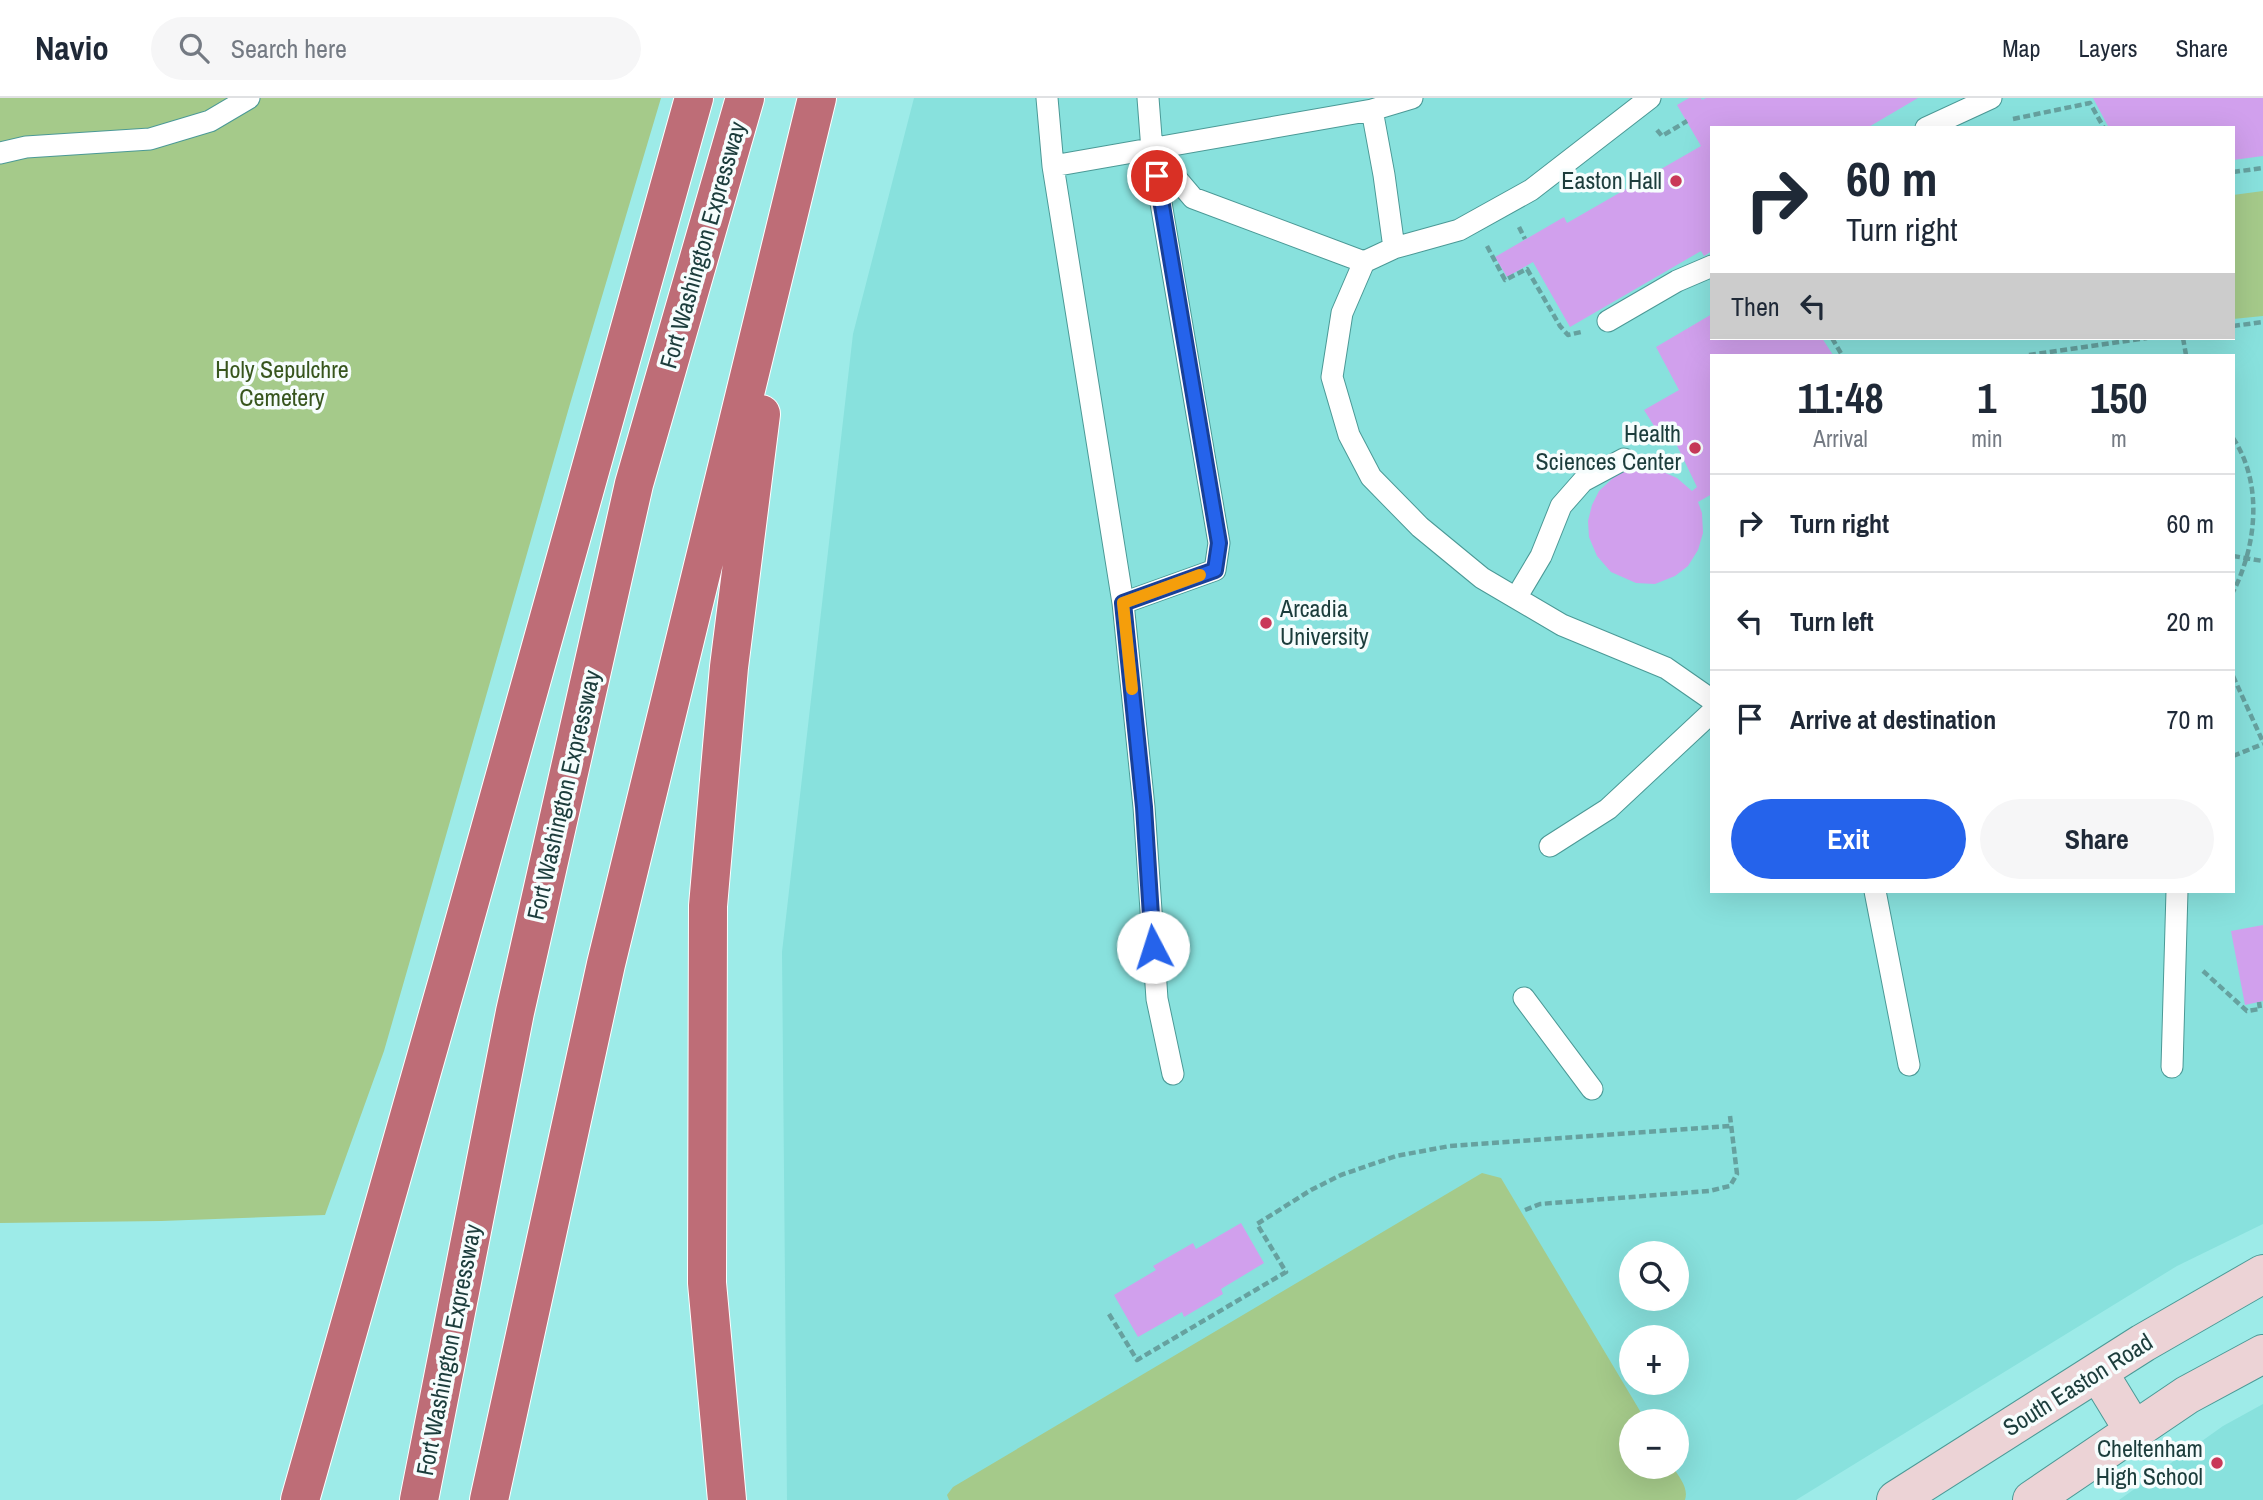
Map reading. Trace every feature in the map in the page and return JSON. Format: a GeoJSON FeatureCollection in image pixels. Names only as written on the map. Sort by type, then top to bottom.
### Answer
{"type":"FeatureCollection","features":[{"type":"Feature","properties":{"kind":"highway"},"geometry":{"type":"LineString","coordinates":[[300,1500],[694,98]]}},
{"type":"Feature","properties":{"kind":"highway","name":"Fort Washington Expressway"},"geometry":{"type":"LineString","coordinates":[[419,1500],[515,1012],[634,484],[745,98]]}},
{"type":"Feature","properties":{"kind":"highway"},"geometry":{"type":"LineString","coordinates":[[489,1500],[606,964],[817,98]]}},
{"type":"Feature","properties":{"kind":"highway"},"geometry":{"type":"LineString","coordinates":[[727,1500],[707,1283],[708,906],[729,667],[784,226]]}},
{"type":"Feature","properties":{"kind":"main road","name":"South Easton Road"},"geometry":{"type":"LineString","coordinates":[[1896,1500],[2186,1316],[2263,1274]]}},
{"type":"Feature","properties":{"kind":"main road"},"geometry":{"type":"LineString","coordinates":[[2032,1500],[2187,1395],[2263,1354]]}},
{"type":"Feature","properties":{"kind":"main road"},"geometry":{"type":"LineString","coordinates":[[2098,1372],[2134,1431]]}},
{"type":"Feature","properties":{"kind":"lane"},"geometry":{"type":"LineString","coordinates":[[0,153],[26,147],[150,139],[210,121],[249,98]]}},
{"type":"Feature","properties":{"kind":"lane"},"geometry":{"type":"LineString","coordinates":[[1047,98],[1053,166],[1123,603],[1144,807],[1157,999],[1173,1074]]}},
{"type":"Feature","properties":{"kind":"lane"},"geometry":{"type":"LineString","coordinates":[[1123,603],[1215,570],[1219,543],[1152,150],[1148,98]]}},
{"type":"Feature","properties":{"kind":"lane"},"geometry":{"type":"LineString","coordinates":[[1053,166],[1372,110],[1412,98]]}},
{"type":"Feature","properties":{"kind":"lane"},"geometry":{"type":"LineString","coordinates":[[1650,98],[1531,190],[1459,230],[1394,248],[1364,262],[1342,313],[1332,377],[1349,435],[1371,477],[1420,527],[1482,578],[1562,625],[1666,668],[1710,699]]}},
{"type":"Feature","properties":{"kind":"lane"},"geometry":{"type":"LineString","coordinates":[[1931,126],[1990,98]]}},
{"type":"Feature","properties":{"kind":"lane"},"geometry":{"type":"LineString","coordinates":[[1372,110],[1394,248]]}},
{"type":"Feature","properties":{"kind":"lane"},"geometry":{"type":"LineString","coordinates":[[1152,150],[1193,198],[1364,262]]}},
{"type":"Feature","properties":{"kind":"lane"},"geometry":{"type":"LineString","coordinates":[[1608,321],[1677,281],[1710,267]]}},
{"type":"Feature","properties":{"kind":"lane"},"geometry":{"type":"LineString","coordinates":[[1516,598],[1541,556],[1561,506],[1583,481],[1624,459]]}},
{"type":"Feature","properties":{"kind":"lane"},"geometry":{"type":"LineString","coordinates":[[1550,846],[1608,809],[1710,714]]}},
{"type":"Feature","properties":{"kind":"lane"},"geometry":{"type":"LineString","coordinates":[[1875,893],[1909,1065]]}},
{"type":"Feature","properties":{"kind":"lane"},"geometry":{"type":"LineString","coordinates":[[2172,1067],[2177,893]]}},
{"type":"Feature","properties":{"kind":"lane"},"geometry":{"type":"LineString","coordinates":[[1524,998],[1592,1089]]}},
{"type":"Feature","properties":{"kind":"path"},"geometry":{"type":"LineString","coordinates":[[2010,119],[2088,100],[2103,126]]}},
{"type":"Feature","properties":{"kind":"path"},"geometry":{"type":"LineString","coordinates":[[1668,133],[1686,121]]}},
{"type":"Feature","properties":{"kind":"path"},"geometry":{"type":"LineString","coordinates":[[2235,172],[2263,168]]}},
{"type":"Feature","properties":{"kind":"path"},"geometry":{"type":"LineString","coordinates":[[1494,259],[1506,280],[1527,268],[1559,327],[1568,335],[1584,332],[1608,321]]}},
{"type":"Feature","properties":{"kind":"path"},"geometry":{"type":"LineString","coordinates":[[1552,314],[1560,309]]}},
{"type":"Feature","properties":{"kind":"path"},"geometry":{"type":"LineString","coordinates":[[2235,326],[2263,322]]}},
{"type":"Feature","properties":{"kind":"path"},"geometry":{"type":"LineString","coordinates":[[2036,354],[2133,340]]}},
{"type":"Feature","properties":{"kind":"path"},"geometry":{"type":"LineString","coordinates":[[2235,441],[2247,462],[2254,486],[2254,531],[2243,573],[2235,588]]}},
{"type":"Feature","properties":{"kind":"path"},"geometry":{"type":"LineString","coordinates":[[2235,556],[2263,561]]}},
{"type":"Feature","properties":{"kind":"path"},"geometry":{"type":"LineString","coordinates":[[2235,680],[2263,743],[2235,755]]}},
{"type":"Feature","properties":{"kind":"path"},"geometry":{"type":"LineString","coordinates":[[2175,960],[2194,962],[2247,1011],[2260,1009],[2259,1002]]}},
{"type":"Feature","properties":{"kind":"path"},"geometry":{"type":"LineString","coordinates":[[1525,1210],[1540,1204],[1709,1191],[1730,1186],[1737,1174],[1730,1116]]}},
{"type":"Feature","properties":{"kind":"path"},"geometry":{"type":"LineString","coordinates":[[1109,1314],[1137,1360],[1286,1272],[1257,1224],[1311,1190],[1370,1164],[1396,1156],[1451,1146],[1731,1126]]}},
{"type":"Feature","properties":{"kind":"shaded area","name":"Arcadia University"},"geometry":{"type":"Polygon","coordinates":[[[914,98],[2263,98],[2263,1224],[2177,1266],[1796,1500],[787,1500],[782,952],[853,334],[914,98]]]}},
{"type":"Feature","properties":{"kind":"shaded area","name":"Cheltenham High School"},"geometry":{"type":"Polygon","coordinates":[[[2263,1404],[2263,1500],[2119,1500],[2223,1426],[2263,1404]]]}},
{"type":"Feature","properties":{"kind":"green space","name":"Holy Sepulchre Cemetery"},"geometry":{"type":"Polygon","coordinates":[[[0,98],[661,98],[384,1051],[325,1215],[0,1223],[0,98]]]}},
{"type":"Feature","properties":{"kind":"green space"},"geometry":{"type":"Polygon","coordinates":[[[2263,191],[2263,316],[2235,319],[2235,195],[2263,191]]]}},
{"type":"Feature","properties":{"kind":"green space"},"geometry":{"type":"Polygon","coordinates":[[[1482,1173],[1501,1178],[1619,1376],[1619,1395],[1630,1395],[1639,1409],[1619,1409],[1619,1479],[1680,1479],[1686,1496],[1685,1500],[949,1500],[947,1495],[953,1487],[1482,1173]]]}},
{"type":"Feature","properties":{"kind":"building","name":"Easton Hall"},"geometry":{"type":"Polygon","coordinates":[[[1689,98],[1918,98],[1870,126],[1710,126],[1710,252],[1704,256],[1701,251],[1570,327],[1533,262],[1507,277],[1495,257],[1564,217],[1567,223],[1701,146],[1677,105],[1689,98]]]}},
{"type":"Feature","properties":{"kind":"building"},"geometry":{"type":"Polygon","coordinates":[[[2093,98],[2263,98],[2263,156],[2235,160],[2235,126],[2108,126],[2093,98]]]}},
{"type":"Feature","properties":{"kind":"building","name":"Health Sciences Center"},"geometry":{"type":"Polygon","coordinates":[[[1710,315],[1710,340],[1823,340],[1832,354],[1710,354],[1710,495],[1698,502],[1702,513],[1703,533],[1698,550],[1688,566],[1675,576],[1655,584],[1636,583],[1611,572],[1597,556],[1589,537],[1588,521],[1599,491],[1628,469],[1647,468],[1661,471],[1677,478],[1692,491],[1697,487],[1667,425],[1656,429],[1644,410],[1679,390],[1656,347],[1710,315]]]}},
{"type":"Feature","properties":{"kind":"building"},"geometry":{"type":"Polygon","coordinates":[[[2263,925],[2263,1001],[2245,1005],[2231,931],[2263,925]]]}},
{"type":"Feature","properties":{"kind":"building"},"geometry":{"type":"Polygon","coordinates":[[[1241,1223],[1264,1263],[1221,1289],[1223,1294],[1184,1317],[1182,1312],[1138,1337],[1114,1295],[1156,1270],[1153,1266],[1193,1243],[1196,1249],[1241,1223]]]}},
{"type":"Feature","properties":{"kind":"slow traffic"},"geometry":{"type":"LineString","coordinates":[[1132,689],[1123,603],[1200,575]]}},
{"type":"Feature","properties":{"kind":"place","name":"Easton Hall"},"geometry":{"type":"Point","coordinates":[1676,181]}},
{"type":"Feature","properties":{"kind":"place","name":"Health Sciences Center"},"geometry":{"type":"Point","coordinates":[1695,448]}},
{"type":"Feature","properties":{"kind":"place","name":"Arcadia University"},"geometry":{"type":"Point","coordinates":[1266,623]}},
{"type":"Feature","properties":{"kind":"place","name":"Cheltenham High School"},"geometry":{"type":"Point","coordinates":[2217,1463]}},
{"type":"Feature","properties":{"kind":"route"},"geometry":{"type":"LineString","coordinates":[[1153,947],[1144,807],[1123,603],[1215,570],[1219,543],[1157,176]]}}]}
